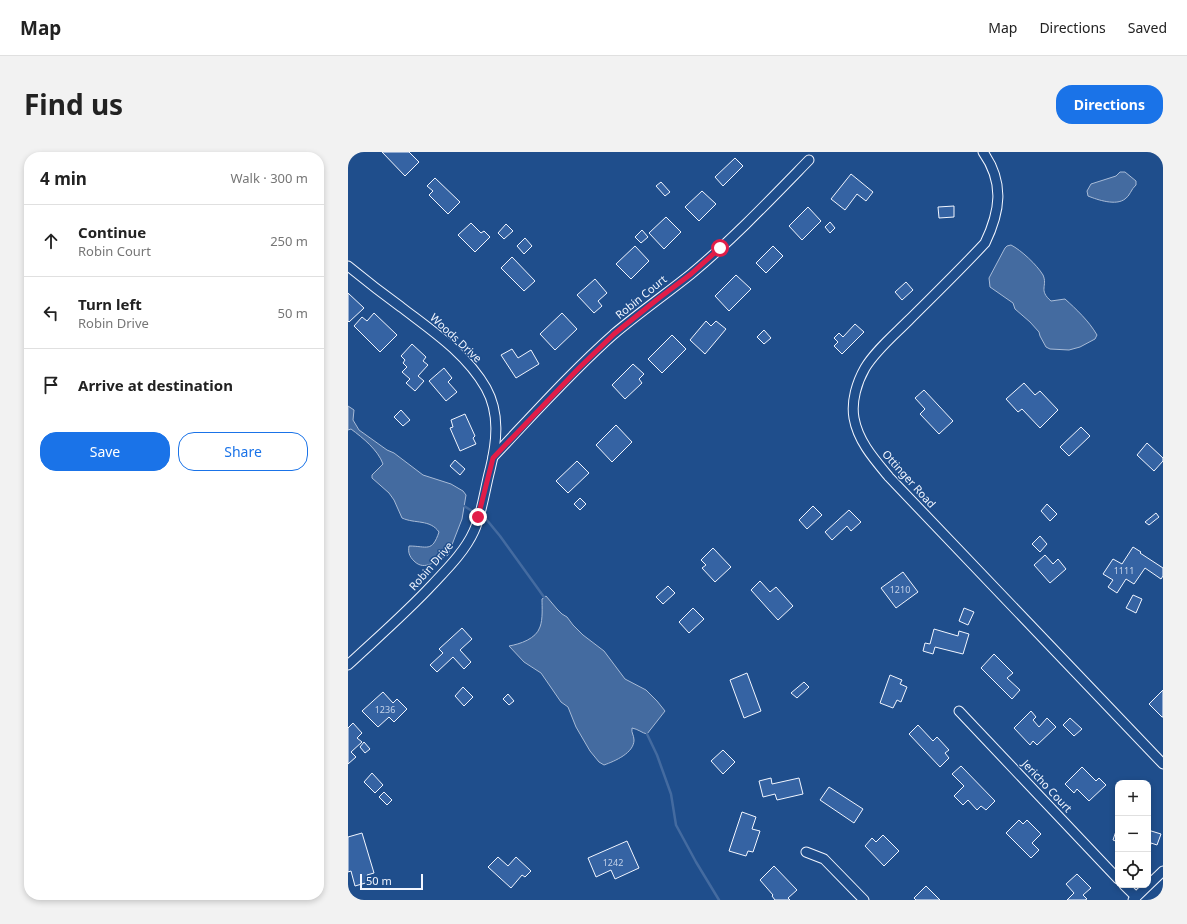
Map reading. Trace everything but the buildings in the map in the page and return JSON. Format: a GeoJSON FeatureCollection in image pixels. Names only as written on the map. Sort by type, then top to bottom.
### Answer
{"type":"FeatureCollection","features":[{"type":"Feature","properties":{"kind":"street","name":"Ottinger Road"},"geometry":{"type":"LineString","coordinates":[[983,152],[994,171],[998,208],[993,225],[985,243],[897,332],[865,367],[856,389],[854,401],[854,416],[857,429],[863,443],[889,477],[1163,764]]}},
{"type":"Feature","properties":{"kind":"street","name":"Robin Court"},"geometry":{"type":"LineString","coordinates":[[493,458],[579,368],[614,334],[691,274],[720,248],[809,160]]}},
{"type":"Feature","properties":{"kind":"street","name":"Woods Drive"},"geometry":{"type":"LineString","coordinates":[[348,266],[436,334],[472,369],[486,388],[496,415],[493,458]]}},
{"type":"Feature","properties":{"kind":"street","name":"Robin Drive"},"geometry":{"type":"LineString","coordinates":[[348,665],[411,607],[457,558],[474,532],[493,458]]}},
{"type":"Feature","properties":{"kind":"street","name":"Jericho Court"},"geometry":{"type":"LineString","coordinates":[[959,710],[1115,876]]}},
{"type":"Feature","properties":{"kind":"street"},"geometry":{"type":"LineString","coordinates":[[806,852],[824,859],[864,900]]}},
{"type":"Feature","properties":{"kind":"street"},"geometry":{"type":"LineString","coordinates":[[1126,888],[1134,899],[1163,871]]}},
{"type":"Feature","properties":{"kind":"water"},"geometry":{"type":"Polygon","coordinates":[[[1120,172],[1125,172],[1136,181],[1136,185],[1125,199],[1112,202],[1102,201],[1088,196],[1087,191],[1091,184],[1116,176],[1120,172]]]}},
{"type":"Feature","properties":{"kind":"water"},"geometry":{"type":"Polygon","coordinates":[[[1011,245],[1033,262],[1043,275],[1045,282],[1044,291],[1047,297],[1051,301],[1065,299],[1090,325],[1097,335],[1095,339],[1080,347],[1069,350],[1050,349],[1046,347],[1039,332],[1015,309],[1013,303],[990,287],[989,278],[1005,248],[1011,245]]]}},
{"type":"Feature","properties":{"kind":"water"},"geometry":{"type":"Polygon","coordinates":[[[348,406],[354,410],[353,420],[359,430],[387,450],[394,453],[423,475],[451,484],[463,491],[466,495],[462,519],[448,555],[426,565],[418,564],[411,557],[409,546],[431,546],[439,532],[427,523],[402,518],[394,500],[389,493],[372,478],[372,475],[383,464],[378,454],[370,445],[351,429],[348,430],[348,406]]]}},
{"type":"Feature","properties":{"kind":"water"},"geometry":{"type":"Polygon","coordinates":[[[546,596],[583,635],[604,651],[625,679],[646,690],[665,711],[647,734],[632,728],[634,740],[631,749],[623,756],[604,765],[599,762],[590,751],[576,727],[568,707],[561,702],[541,673],[524,662],[509,646],[531,638],[538,631],[542,620],[542,599],[546,596]]]}},
{"type":"Feature","properties":{"kind":"waterway"},"geometry":{"type":"LineString","coordinates":[[464,506],[477,514]]}},
{"type":"Feature","properties":{"kind":"waterway"},"geometry":{"type":"LineString","coordinates":[[481,516],[486,519],[500,536],[544,597]]}},
{"type":"Feature","properties":{"kind":"waterway"},"geometry":{"type":"LineString","coordinates":[[647,734],[657,755],[671,794],[676,825],[719,900]]}},
{"type":"Feature","properties":{"kind":"route"},"geometry":{"type":"LineString","coordinates":[[478,517],[493,458],[579,368],[614,334],[691,274],[720,248]]}}]}
